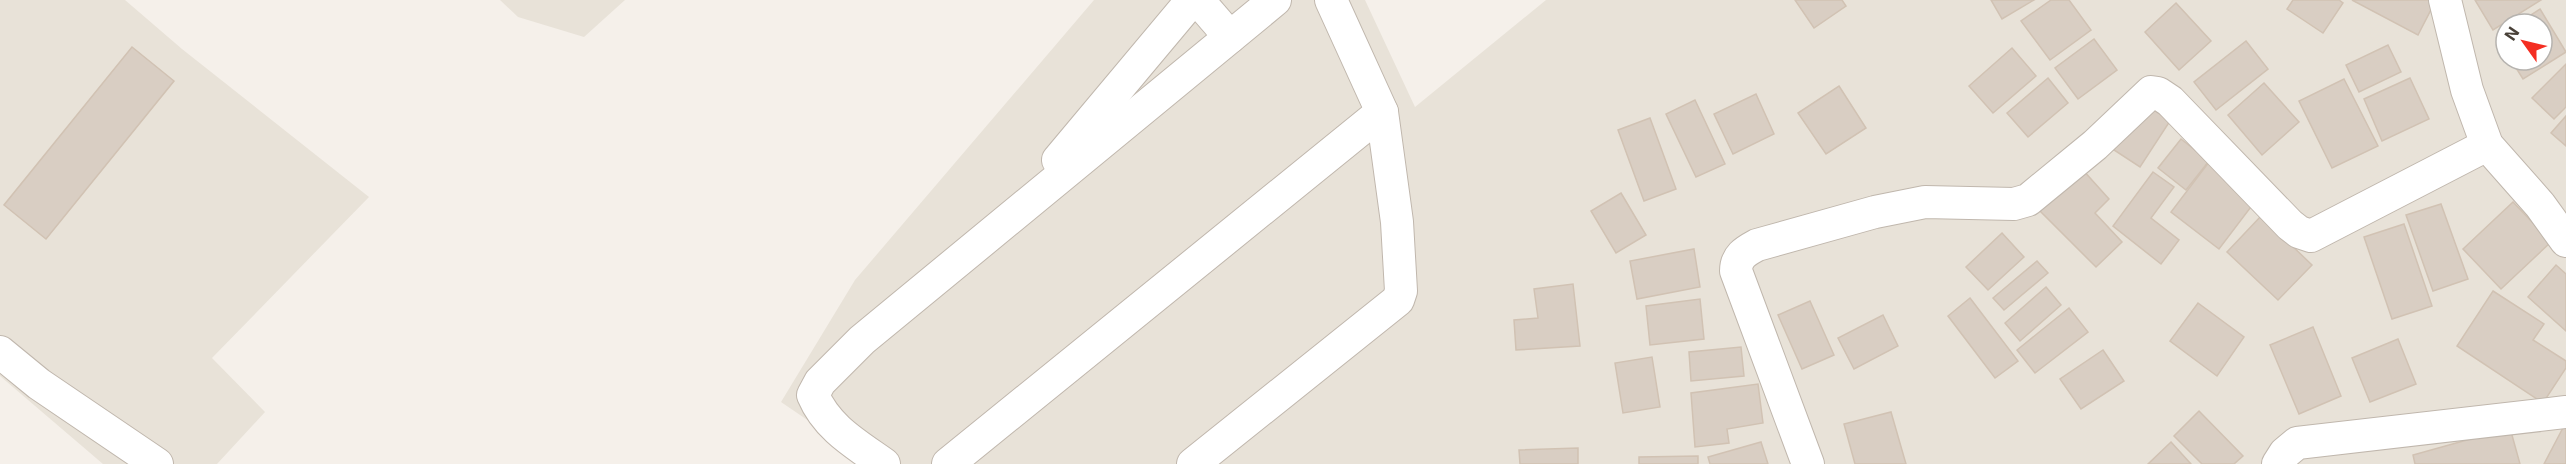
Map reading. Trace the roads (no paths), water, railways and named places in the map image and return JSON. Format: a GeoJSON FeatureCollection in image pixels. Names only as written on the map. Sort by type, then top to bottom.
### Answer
{"type":"FeatureCollection","features":[{"type":"Feature","properties":{"kind":"street"},"geometry":{"type":"LineString","coordinates":[[1010,219],[1192,0]]}},
{"type":"Feature","properties":{"kind":"street"},"geometry":{"type":"LineString","coordinates":[[1198,0],[1230,37]]}},
{"type":"Feature","properties":{"kind":"street"},"geometry":{"type":"LineString","coordinates":[[884,464],[834,428],[820,412],[813,395],[820,382],[862,340],[1275,0]]}},
{"type":"Feature","properties":{"kind":"street"},"geometry":{"type":"LineString","coordinates":[[1193,464],[1398,300],[1401,282],[1397,222],[1382,112],[1331,0]]}},
{"type":"Feature","properties":{"kind":"street"},"geometry":{"type":"LineString","coordinates":[[2445,0],[2468,90],[2487,145],[2540,205],[2566,241]]}},
{"type":"Feature","properties":{"kind":"street"},"geometry":{"type":"LineString","coordinates":[[1808,464],[1736,271],[1736,265],[1742,254],[1757,246],[1875,212],[1925,202],[2004,204],[2028,200],[2095,145],[2151,92],[2158,93],[2170,101],[2290,225],[2299,232],[2311,236],[2487,145]]}},
{"type":"Feature","properties":{"kind":"street"},"geometry":{"type":"LineString","coordinates":[[948,464],[1382,112]]}},
{"type":"Feature","properties":{"kind":"street"},"geometry":{"type":"LineString","coordinates":[[0,352],[39,384],[157,464]]}},
{"type":"Feature","properties":{"kind":"street"},"geometry":{"type":"LineString","coordinates":[[2278,464],[2285,453],[2297,444],[2566,412]]}}]}
